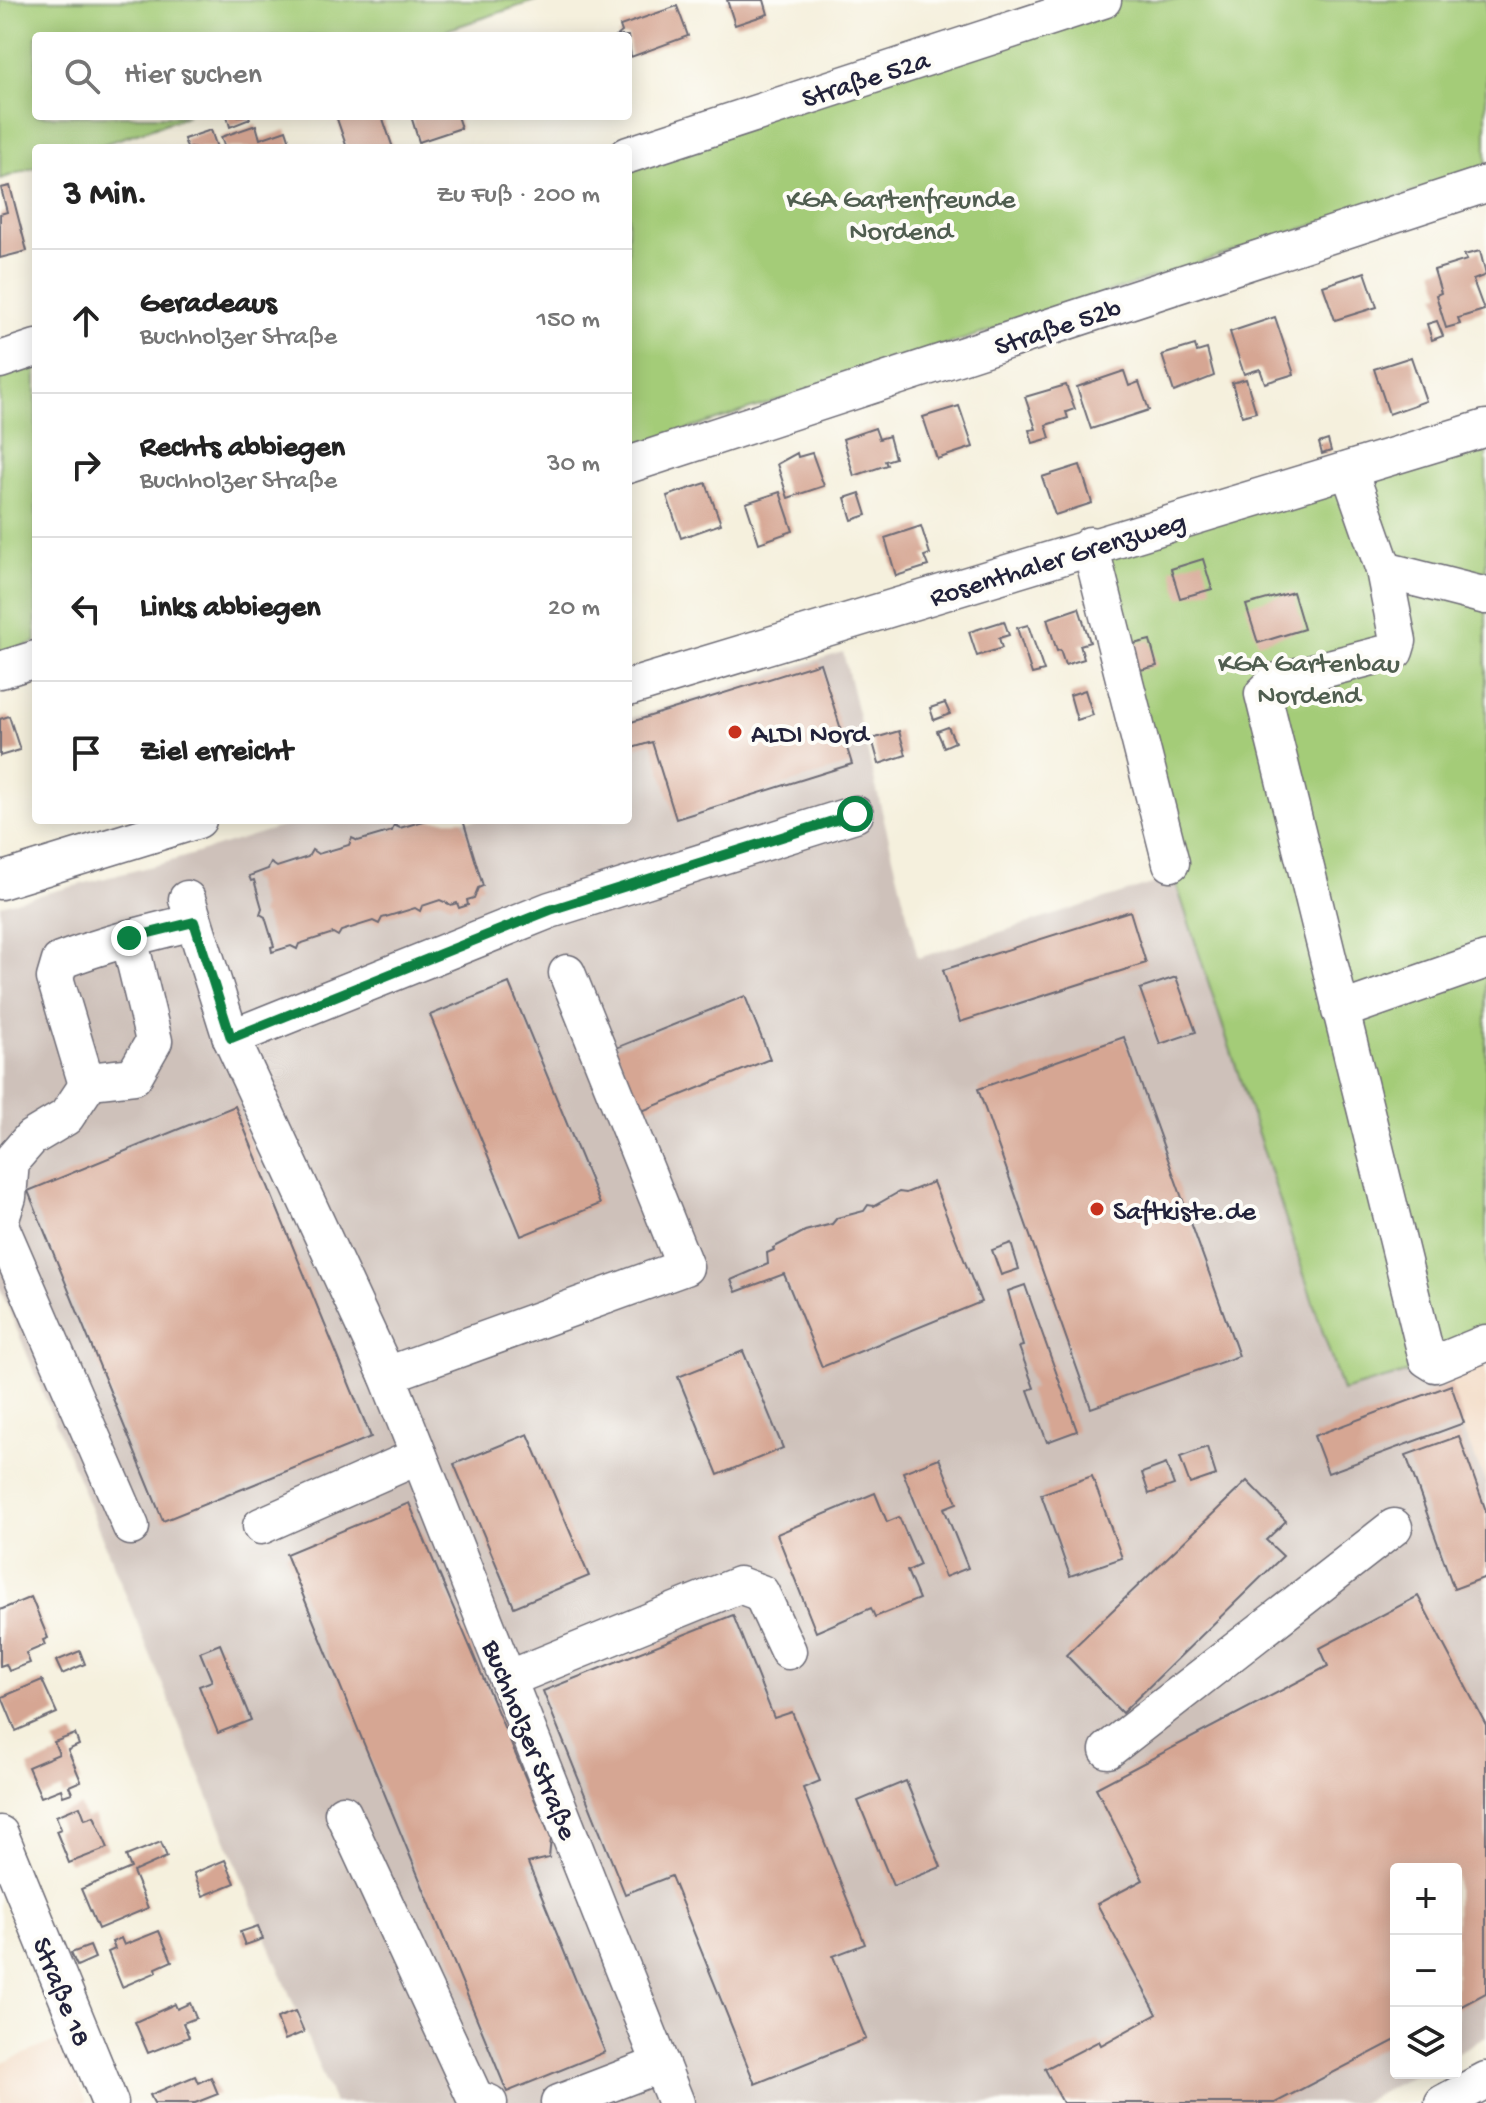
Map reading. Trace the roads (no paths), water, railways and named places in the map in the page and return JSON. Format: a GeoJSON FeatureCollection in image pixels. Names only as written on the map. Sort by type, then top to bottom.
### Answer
{"type":"FeatureCollection","features":[{"type":"Feature","properties":{"kind":"street","name":"Straße 52a"},"geometry":{"type":"LineString","coordinates":[[632,154],[1103,0]]}},
{"type":"Feature","properties":{"kind":"street","name":"Straße 52b"},"geometry":{"type":"LineString","coordinates":[[632,464],[1486,184]]}},
{"type":"Feature","properties":{"kind":"street"},"geometry":{"type":"LineString","coordinates":[[0,360],[32,349]]}},
{"type":"Feature","properties":{"kind":"street","name":"Rosenthaler Grenzweg"},"geometry":{"type":"LineString","coordinates":[[632,687],[1090,545],[1486,428]]}},
{"type":"Feature","properties":{"kind":"street"},"geometry":{"type":"LineString","coordinates":[[1349,470],[1384,570],[1398,641],[1395,651],[1275,682],[1263,694],[1427,1359],[1435,1364],[1486,1343]]}},
{"type":"Feature","properties":{"kind":"street"},"geometry":{"type":"LineString","coordinates":[[1090,545],[1171,863]]}},
{"type":"Feature","properties":{"kind":"street"},"geometry":{"type":"LineString","coordinates":[[1384,570],[1486,596]]}},
{"type":"Feature","properties":{"kind":"street"},"geometry":{"type":"LineString","coordinates":[[0,670],[32,660]]}},
{"type":"Feature","properties":{"kind":"street"},"geometry":{"type":"LineString","coordinates":[[231,1038],[550,910],[855,814]]}},
{"type":"Feature","properties":{"kind":"street"},"geometry":{"type":"LineString","coordinates":[[0,881],[185,824]]}},
{"type":"Feature","properties":{"kind":"street","name":"Buchholzer Straße"},"geometry":{"type":"LineString","coordinates":[[129,938],[191,911],[231,1038],[387,1375],[676,2103]]}},
{"type":"Feature","properties":{"kind":"street"},"geometry":{"type":"LineString","coordinates":[[129,938],[154,1041],[134,1076],[90,1081],[85,1078],[55,978],[60,961],[129,938]]}},
{"type":"Feature","properties":{"kind":"street"},"geometry":{"type":"LineString","coordinates":[[1340,1011],[1486,960]]}},
{"type":"Feature","properties":{"kind":"street"},"geometry":{"type":"LineString","coordinates":[[387,1375],[685,1267],[567,973]]}},
{"type":"Feature","properties":{"kind":"street"},"geometry":{"type":"LineString","coordinates":[[90,1081],[66,1117],[31,1138],[11,1161],[2,1233],[131,1527]]}},
{"type":"Feature","properties":{"kind":"street"},"geometry":{"type":"LineString","coordinates":[[261,1526],[419,1456]]}},
{"type":"Feature","properties":{"kind":"street"},"geometry":{"type":"LineString","coordinates":[[1108,1750],[1394,1527]]}},
{"type":"Feature","properties":{"kind":"street"},"geometry":{"type":"LineString","coordinates":[[508,1679],[739,1585],[761,1593],[788,1651]]}},
{"type":"Feature","properties":{"kind":"street"},"geometry":{"type":"LineString","coordinates":[[343,1813],[475,2098],[489,2103]]}},
{"type":"Feature","properties":{"kind":"street","name":"Straße 18"},"geometry":{"type":"LineString","coordinates":[[0,1834],[110,2103]]}},
{"type":"Feature","properties":{"kind":"street"},"geometry":{"type":"LineString","coordinates":[[559,2103],[661,2064]]}},
{"type":"Feature","properties":{"kind":"street"},"geometry":{"type":"LineString","coordinates":[[1443,2103],[1486,2080]]}},
{"type":"Feature","properties":{"kind":"place","name":"ALDI Nord"},"geometry":{"type":"Point","coordinates":[735,732]}},
{"type":"Feature","properties":{"kind":"place","name":"Saftkiste.de"},"geometry":{"type":"Point","coordinates":[1097,1209]}},
{"type":"Feature","properties":{"kind":"park label","name":"KGA Gartenfreunde Nordend"},"geometry":{"type":"Point","coordinates":[901,213]}},
{"type":"Feature","properties":{"kind":"park label","name":"KGA Gartenbau Nordend"},"geometry":{"type":"Point","coordinates":[1309,677]}}]}
